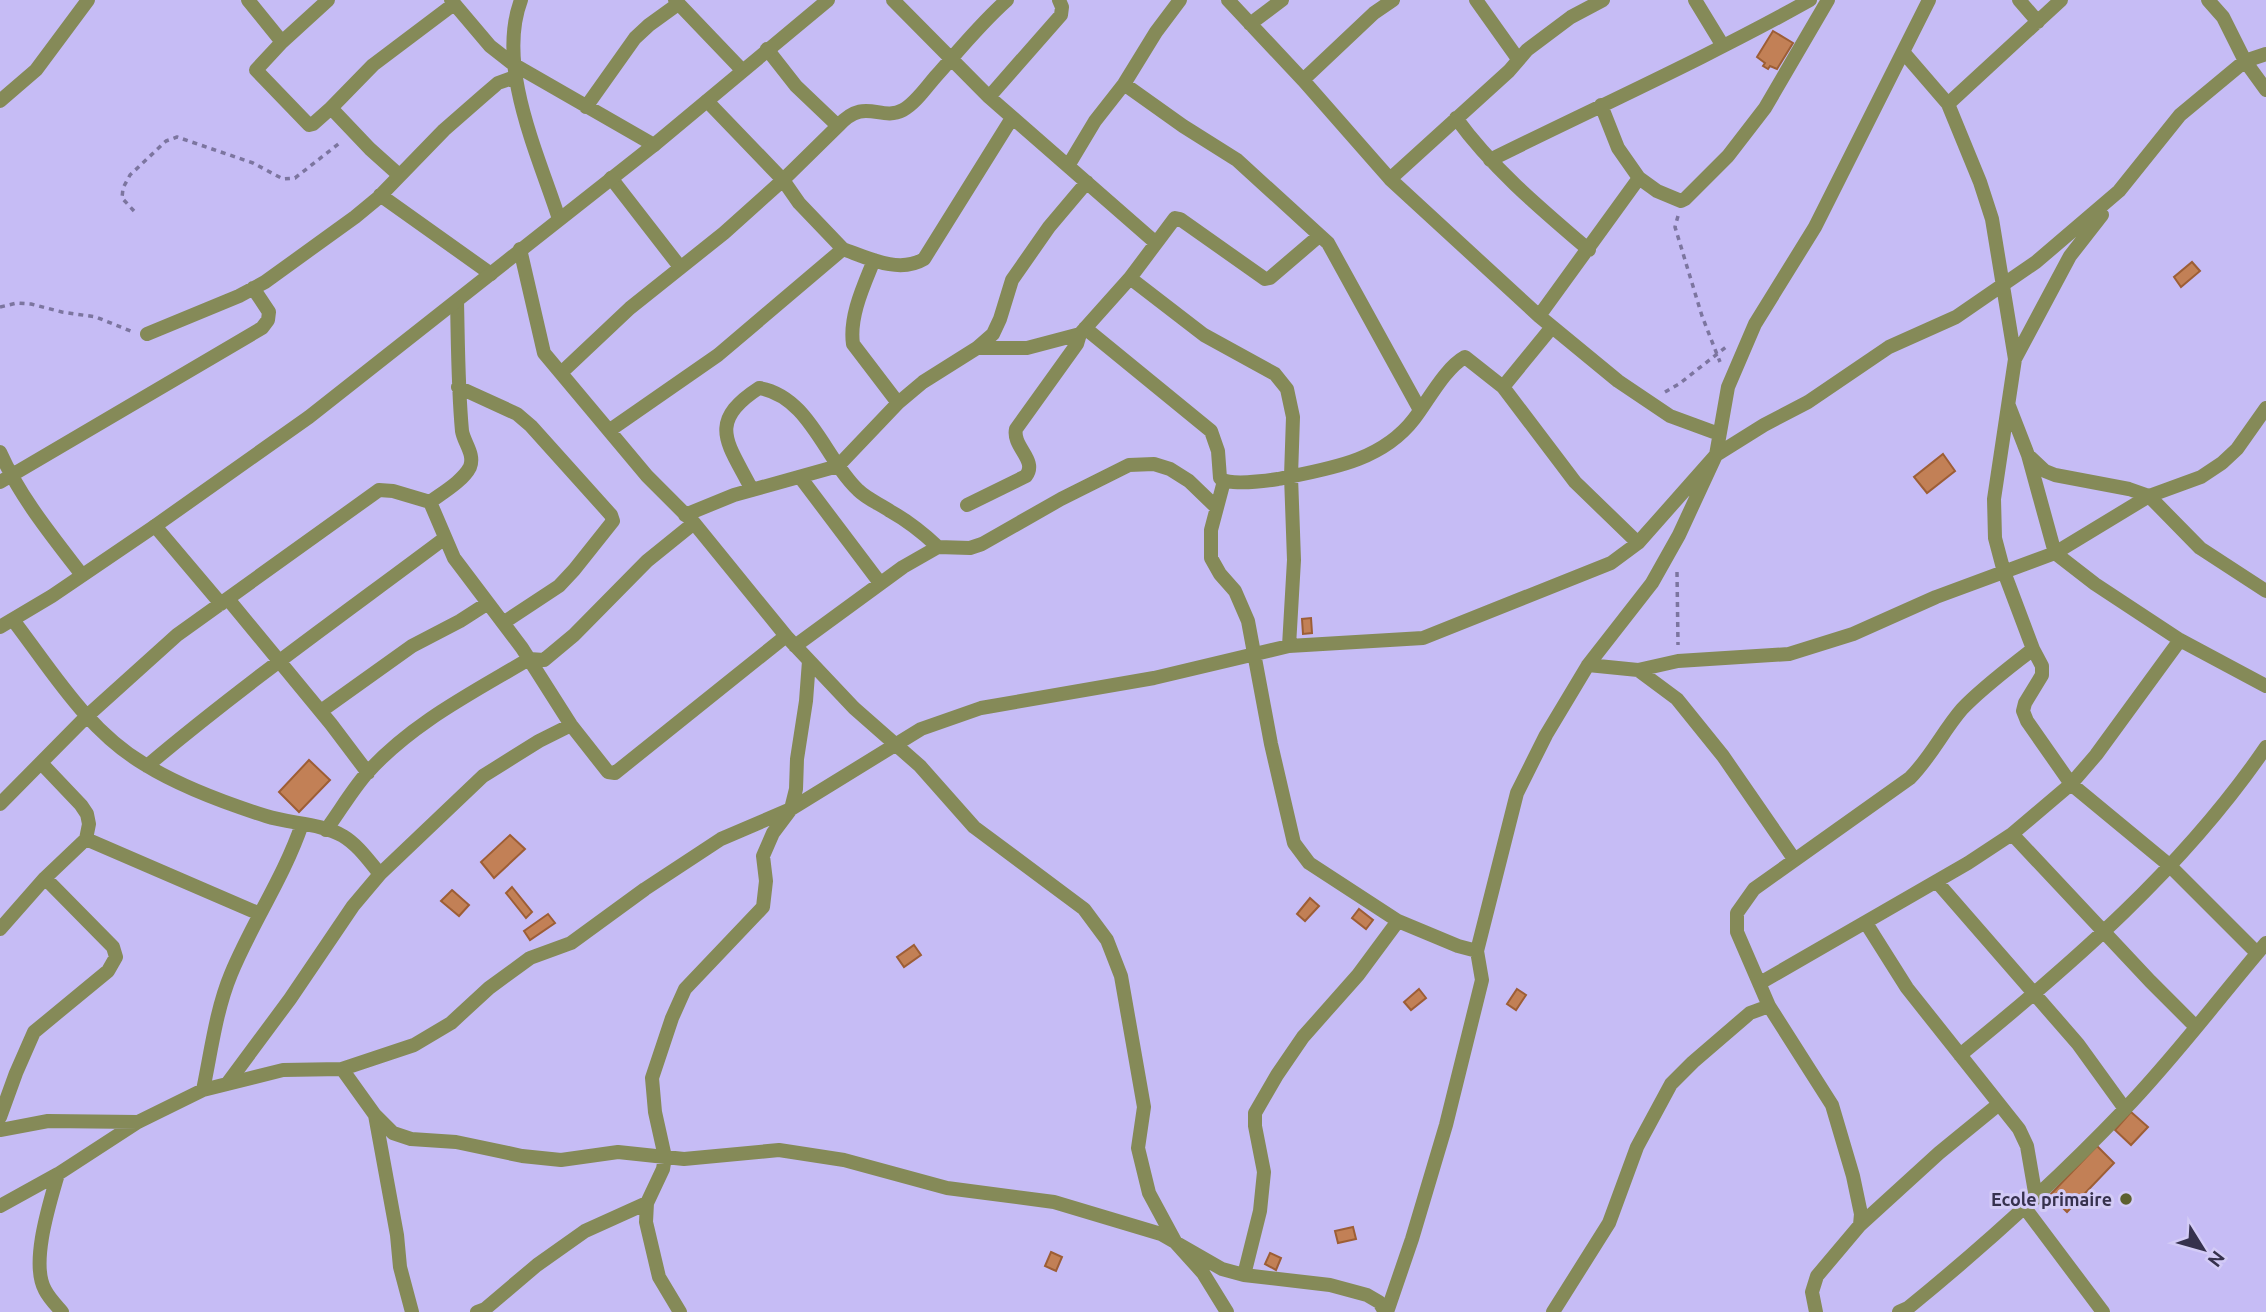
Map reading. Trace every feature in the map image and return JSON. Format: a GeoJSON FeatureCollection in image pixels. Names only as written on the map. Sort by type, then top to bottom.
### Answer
{"type":"FeatureCollection","features":[{"type":"Feature","properties":{"kind":"street"},"geometry":{"type":"LineString","coordinates":[[0,101],[36,70],[88,0]]}},
{"type":"Feature","properties":{"kind":"street"},"geometry":{"type":"LineString","coordinates":[[248,0],[282,42]]}},
{"type":"Feature","properties":{"kind":"street"},"geometry":{"type":"LineString","coordinates":[[328,0],[258,67],[257,74],[309,125],[331,108],[373,65],[452,2],[514,71],[654,145]]}},
{"type":"Feature","properties":{"kind":"street"},"geometry":{"type":"LineString","coordinates":[[521,0],[514,34],[514,71],[518,97],[559,219]]}},
{"type":"Feature","properties":{"kind":"street"},"geometry":{"type":"LineString","coordinates":[[380,874],[363,853],[344,837],[326,830],[268,817],[201,792],[133,758],[86,717],[6,624],[155,526],[309,417],[654,145],[828,0]]}},
{"type":"Feature","properties":{"kind":"street"},"geometry":{"type":"LineString","coordinates":[[893,0],[989,97],[1156,243]]}},
{"type":"Feature","properties":{"kind":"street"},"geometry":{"type":"LineString","coordinates":[[561,373],[630,308],[783,180],[846,117],[857,111],[897,112],[904,109],[985,19],[1007,0]]}},
{"type":"Feature","properties":{"kind":"street"},"geometry":{"type":"LineString","coordinates":[[989,97],[1061,15],[1059,0]]}},
{"type":"Feature","properties":{"kind":"street"},"geometry":{"type":"LineString","coordinates":[[1068,166],[1095,121],[1124,84],[1156,32],[1180,0]]}},
{"type":"Feature","properties":{"kind":"street"},"geometry":{"type":"LineString","coordinates":[[1228,0],[1390,179],[1539,316],[1618,381],[1670,416],[1719,435]]}},
{"type":"Feature","properties":{"kind":"street"},"geometry":{"type":"LineString","coordinates":[[1250,24],[1282,0]]}},
{"type":"Feature","properties":{"kind":"street"},"geometry":{"type":"LineString","coordinates":[[1303,80],[1374,13],[1393,0]]}},
{"type":"Feature","properties":{"kind":"street"},"geometry":{"type":"LineString","coordinates":[[1476,0],[1518,59]]}},
{"type":"Feature","properties":{"kind":"street"},"geometry":{"type":"LineString","coordinates":[[1390,179],[1509,71],[1527,50],[1571,17],[1603,0]]}},
{"type":"Feature","properties":{"kind":"street"},"geometry":{"type":"LineString","coordinates":[[1695,0],[1723,46]]}},
{"type":"Feature","properties":{"kind":"street"},"geometry":{"type":"LineString","coordinates":[[1490,160],[1601,104],[1677,71],[1810,0]]}},
{"type":"Feature","properties":{"kind":"street"},"geometry":{"type":"LineString","coordinates":[[1601,104],[1618,148],[1639,178],[1657,191],[1683,201],[1728,156],[1765,108],[1828,0]]}},
{"type":"Feature","properties":{"kind":"street"},"geometry":{"type":"LineString","coordinates":[[1386,1312],[1412,1239],[1446,1125],[1482,980],[1477,951],[1517,793],[1546,735],[1588,665],[1652,583],[1679,535],[1716,455],[1728,387],[1755,324],[1815,227],[1929,0]]}},
{"type":"Feature","properties":{"kind":"street"},"geometry":{"type":"LineString","coordinates":[[2019,0],[2038,22]]}},
{"type":"Feature","properties":{"kind":"street"},"geometry":{"type":"LineString","coordinates":[[1948,104],[2061,0]]}},
{"type":"Feature","properties":{"kind":"street"},"geometry":{"type":"LineString","coordinates":[[2208,0],[2266,90]]}},
{"type":"Feature","properties":{"kind":"street"},"geometry":{"type":"LineString","coordinates":[[586,107],[635,38],[677,2],[742,70]]}},
{"type":"Feature","properties":{"kind":"street"},"geometry":{"type":"LineString","coordinates":[[767,49],[796,86],[838,126]]}},
{"type":"Feature","properties":{"kind":"street"},"geometry":{"type":"LineString","coordinates":[[1904,53],[1948,104],[1980,181],[1992,219],[2015,359],[1994,499],[1996,538],[2004,572],[2042,666],[2042,675],[2025,703],[2023,711],[2027,722],[2071,784],[2169,865],[2262,948],[2125,1109],[2036,1198],[1907,1311]]}},
{"type":"Feature","properties":{"kind":"street"},"geometry":{"type":"LineString","coordinates":[[2015,359],[2070,256],[2180,115],[2245,61],[2266,54]]}},
{"type":"Feature","properties":{"kind":"street"},"geometry":{"type":"LineString","coordinates":[[147,334],[265,282],[355,217],[484,95],[514,71]]}},
{"type":"Feature","properties":{"kind":"street"},"geometry":{"type":"LineString","coordinates":[[1124,84],[1237,160],[1333,250],[1420,410]]}},
{"type":"Feature","properties":{"kind":"street"},"geometry":{"type":"LineString","coordinates":[[707,101],[783,180],[799,203],[843,249],[901,266],[914,265],[924,259],[1012,118]]}},
{"type":"Feature","properties":{"kind":"street"},"geometry":{"type":"LineString","coordinates":[[331,108],[399,175]]}},
{"type":"Feature","properties":{"kind":"street"},"geometry":{"type":"LineString","coordinates":[[1456,118],[1490,160],[1589,250]]}},
{"type":"Feature","properties":{"kind":"street"},"geometry":{"type":"LineString","coordinates":[[611,178],[680,267]]}},
{"type":"Feature","properties":{"kind":"street"},"geometry":{"type":"LineString","coordinates":[[1539,316],[1639,178]]}},
{"type":"Feature","properties":{"kind":"street"},"geometry":{"type":"LineString","coordinates":[[326,830],[368,773],[400,741],[439,712],[529,659],[544,660],[574,635],[690,519],[752,490],[838,466],[898,403],[923,382],[977,348],[997,327],[1012,280],[1025,259],[1087,182]]}},
{"type":"Feature","properties":{"kind":"street"},"geometry":{"type":"LineString","coordinates":[[0,1206],[58,1174],[138,1122],[203,1090],[283,1070],[342,1069],[414,1045],[451,1023],[489,988],[530,958],[571,943],[645,889],[721,839],[791,809],[921,729],[981,708],[1154,678],[1289,646],[1423,638],[1611,563],[1638,543],[1716,455],[1808,402],[1889,347],[1956,317],[2036,262],[2119,191]]}},
{"type":"Feature","properties":{"kind":"street"},"geometry":{"type":"LineString","coordinates":[[380,195],[491,274]]}},
{"type":"Feature","properties":{"kind":"street"},"geometry":{"type":"LineString","coordinates":[[967,505],[1026,476],[1030,471],[1030,465],[1014,436],[1016,429],[1077,344],[1083,331],[1130,278],[1177,218],[1262,278],[1268,279],[1319,236]]}},
{"type":"Feature","properties":{"kind":"street"},"geometry":{"type":"LineString","coordinates":[[520,249],[544,352],[647,476],[690,519],[790,641],[854,708],[920,765],[974,827],[1084,909],[1107,940],[1121,976],[1143,1107],[1138,1148],[1149,1193],[1176,1243],[1203,1273],[1227,1312]]}},
{"type":"Feature","properties":{"kind":"street"},"geometry":{"type":"LineString","coordinates":[[610,430],[718,355],[843,249]]}},
{"type":"Feature","properties":{"kind":"street"},"geometry":{"type":"LineString","coordinates":[[874,260],[861,292],[851,333],[853,344],[898,403]]}},
{"type":"Feature","properties":{"kind":"street"},"geometry":{"type":"LineString","coordinates":[[1130,278],[1204,335],[1275,374],[1284,383],[1293,417],[1291,476],[1294,560],[1289,646]]}},
{"type":"Feature","properties":{"kind":"street"},"geometry":{"type":"LineString","coordinates":[[5,479],[262,328],[268,320],[269,312],[253,288]]}},
{"type":"Feature","properties":{"kind":"street"},"geometry":{"type":"LineString","coordinates":[[430,502],[466,473],[472,464],[471,454],[463,436],[458,387],[457,301]]}},
{"type":"Feature","properties":{"kind":"street"},"geometry":{"type":"LineString","coordinates":[[1503,387],[1552,327]]}},
{"type":"Feature","properties":{"kind":"street"},"geometry":{"type":"LineString","coordinates":[[977,348],[1027,348],[1083,331]]}},
{"type":"Feature","properties":{"kind":"street"},"geometry":{"type":"LineString","coordinates":[[1083,331],[1211,431],[1218,451],[1220,478],[1224,481],[1269,481],[1326,470],[1371,454],[1399,435],[1432,392],[1465,356],[1503,387],[1574,482],[1638,543]]}},
{"type":"Feature","properties":{"kind":"street"},"geometry":{"type":"LineString","coordinates":[[458,387],[517,414],[611,515],[612,521],[559,586],[503,623]]}},
{"type":"Feature","properties":{"kind":"street"},"geometry":{"type":"LineString","coordinates":[[752,490],[724,430],[728,415],[736,404],[759,388],[774,391],[794,407],[838,466],[863,494],[912,524],[938,547]]}},
{"type":"Feature","properties":{"kind":"street"},"geometry":{"type":"LineString","coordinates":[[2008,405],[2028,455],[2054,553],[2095,584],[2180,640],[2266,686]]}},
{"type":"Feature","properties":{"kind":"street"},"geometry":{"type":"LineString","coordinates":[[1588,665],[1638,670],[1678,661],[1789,654],[1853,634],[1936,597],[2054,553],[2149,496],[2201,477],[2237,449],[2266,408]]}},
{"type":"Feature","properties":{"kind":"street"},"geometry":{"type":"LineString","coordinates":[[0,452],[5,479],[82,575]]}},
{"type":"Feature","properties":{"kind":"street"},"geometry":{"type":"LineString","coordinates":[[2028,455],[2045,471],[2055,475],[2129,489],[2149,496],[2200,548],[2266,591]]}},
{"type":"Feature","properties":{"kind":"street"},"geometry":{"type":"LineString","coordinates":[[430,502],[454,558],[529,659],[571,724],[608,772],[615,773],[790,641],[912,561],[938,547],[970,548],[982,544],[1061,499],[1129,465],[1154,464],[1170,469],[1189,481],[1216,507]]}},
{"type":"Feature","properties":{"kind":"street"},"geometry":{"type":"LineString","coordinates":[[800,477],[880,583]]}},
{"type":"Feature","properties":{"kind":"street"},"geometry":{"type":"LineString","coordinates":[[1224,481],[1211,530],[1211,558],[1242,606],[1248,621],[1271,744],[1294,843],[1309,863],[1398,921],[1477,951]]}},
{"type":"Feature","properties":{"kind":"street"},"geometry":{"type":"LineString","coordinates":[[0,804],[86,717],[177,635],[379,490],[393,491],[430,502]]}},
{"type":"Feature","properties":{"kind":"street"},"geometry":{"type":"LineString","coordinates":[[155,526],[278,660],[368,773]]}},
{"type":"Feature","properties":{"kind":"street"},"geometry":{"type":"LineString","coordinates":[[147,766],[278,660],[445,537]]}},
{"type":"Feature","properties":{"kind":"street"},"geometry":{"type":"LineString","coordinates":[[321,711],[412,646],[488,603]]}},
{"type":"Feature","properties":{"kind":"street"},"geometry":{"type":"LineString","coordinates":[[1760,983],[1937,882],[2012,834],[2071,784],[2096,755],[2180,640]]}},
{"type":"Feature","properties":{"kind":"street"},"geometry":{"type":"LineString","coordinates":[[1860,1226],[1861,1214],[1853,1176],[1832,1105],[1769,1006],[1737,932],[1737,913],[1754,889],[1910,778],[1924,764],[1950,724],[1965,707],[2033,649]]}},
{"type":"Feature","properties":{"kind":"street"},"geometry":{"type":"LineString","coordinates":[[680,1312],[659,1277],[646,1222],[647,1203],[663,1169],[665,1157],[655,1112],[652,1078],[672,1018],[685,989],[763,907],[766,881],[763,856],[773,833],[791,809],[796,789],[809,661]]}},
{"type":"Feature","properties":{"kind":"street"},"geometry":{"type":"LineString","coordinates":[[1638,670],[1677,699],[1692,716],[1794,859]]}},
{"type":"Feature","properties":{"kind":"street"},"geometry":{"type":"LineString","coordinates":[[227,1084],[345,917],[380,874],[483,776],[571,724]]}},
{"type":"Feature","properties":{"kind":"street"},"geometry":{"type":"LineString","coordinates":[[1960,1055],[2036,994],[2103,932],[2230,799],[2266,747]]}},
{"type":"Feature","properties":{"kind":"street"},"geometry":{"type":"LineString","coordinates":[[0,929],[45,878],[86,839],[89,824],[87,814],[42,764]]}},
{"type":"Feature","properties":{"kind":"street"},"geometry":{"type":"LineString","coordinates":[[203,1090],[229,978],[281,878],[302,824]]}},
{"type":"Feature","properties":{"kind":"street"},"geometry":{"type":"LineString","coordinates":[[2012,834],[2196,1027]]}},
{"type":"Feature","properties":{"kind":"street"},"geometry":{"type":"LineString","coordinates":[[86,839],[260,914]]}},
{"type":"Feature","properties":{"kind":"street"},"geometry":{"type":"LineString","coordinates":[[0,1117],[34,1032],[108,971],[116,957],[113,947],[45,878]]}},
{"type":"Feature","properties":{"kind":"street"},"geometry":{"type":"LineString","coordinates":[[1937,882],[2078,1044],[2125,1109]]}},
{"type":"Feature","properties":{"kind":"street"},"geometry":{"type":"LineString","coordinates":[[1244,1275],[1260,1211],[1264,1172],[1255,1113],[1277,1074],[1303,1037],[1358,975],[1398,921]]}},
{"type":"Feature","properties":{"kind":"street"},"geometry":{"type":"LineString","coordinates":[[1866,923],[1907,988],[2019,1129],[2027,1146],[2036,1198]]}},
{"type":"Feature","properties":{"kind":"street"},"geometry":{"type":"LineString","coordinates":[[1553,1312],[1609,1223],[1637,1147],[1671,1084],[1750,1013],[1769,1006]]}},
{"type":"Feature","properties":{"kind":"street"},"geometry":{"type":"LineString","coordinates":[[342,1069],[375,1115],[393,1133],[411,1139],[456,1142],[522,1156],[561,1160],[618,1152],[684,1159],[779,1150],[844,1160],[947,1188],[1054,1202],[1161,1234],[1222,1269],[1244,1275],[1330,1285],[1367,1294],[1379,1302],[1386,1312]]}},
{"type":"Feature","properties":{"kind":"street"},"geometry":{"type":"LineString","coordinates":[[1816,1312],[1812,1292],[1817,1276],[1860,1226],[1938,1153],[1999,1104]]}},
{"type":"Feature","properties":{"kind":"street"},"geometry":{"type":"LineString","coordinates":[[375,1115],[397,1235],[400,1267],[412,1312]]}},
{"type":"Feature","properties":{"kind":"street"},"geometry":{"type":"LineString","coordinates":[[0,1130],[47,1121],[138,1122]]}},
{"type":"Feature","properties":{"kind":"street"},"geometry":{"type":"LineString","coordinates":[[58,1174],[44,1222],[40,1272],[44,1289],[62,1312]]}},
{"type":"Feature","properties":{"kind":"street"},"geometry":{"type":"LineString","coordinates":[[477,1312],[485,1309],[537,1265],[585,1231],[647,1203]]}},
{"type":"Feature","properties":{"kind":"street"},"geometry":{"type":"LineString","coordinates":[[2025,1208],[2103,1312]]}},
{"type":"Feature","properties":{"kind":"path"},"geometry":{"type":"LineString","coordinates":[[134,211],[122,198],[123,188],[130,175],[166,141],[177,137],[253,163],[283,179],[295,178],[340,143],[352,137],[360,139]]}},
{"type":"Feature","properties":{"kind":"path"},"geometry":{"type":"LineString","coordinates":[[1683,201],[1675,227],[1702,316],[1728,387]]}},
{"type":"Feature","properties":{"kind":"path"},"geometry":{"type":"LineString","coordinates":[[0,307],[17,303],[31,304],[96,317],[137,334],[147,334]]}},
{"type":"Feature","properties":{"kind":"path"},"geometry":{"type":"LineString","coordinates":[[1648,401],[1679,384],[1727,346]]}},
{"type":"Feature","properties":{"kind":"path"},"geometry":{"type":"LineString","coordinates":[[1678,572],[1678,661]]}},
{"type":"Feature","properties":{"kind":"building"},"geometry":{"type":"Polygon","coordinates":[[[1773,31],[1793,43],[1777,69],[1770,66],[1768,69],[1757,57],[1773,31]]]}},
{"type":"Feature","properties":{"kind":"building"},"geometry":{"type":"Polygon","coordinates":[[[2192,262],[2200,271],[2181,287],[2174,277],[2192,262]]]}},
{"type":"Feature","properties":{"kind":"building"},"geometry":{"type":"Polygon","coordinates":[[[1943,454],[1955,471],[1927,493],[1914,477],[1943,454]]]}},
{"type":"Feature","properties":{"kind":"building"},"geometry":{"type":"Polygon","coordinates":[[[1311,618],[1312,633],[1303,634],[1302,619],[1311,618]]]}},
{"type":"Feature","properties":{"kind":"building"},"geometry":{"type":"Polygon","coordinates":[[[309,760],[330,780],[299,812],[279,792],[309,760]]]}},
{"type":"Feature","properties":{"kind":"building"},"geometry":{"type":"Polygon","coordinates":[[[510,835],[525,849],[494,878],[481,862],[510,835]]]}},
{"type":"Feature","properties":{"kind":"building"},"geometry":{"type":"Polygon","coordinates":[[[512,887],[532,912],[526,918],[506,893],[512,887]]]}},
{"type":"Feature","properties":{"kind":"building"},"geometry":{"type":"Polygon","coordinates":[[[452,890],[469,905],[459,916],[441,901],[452,890]]]}},
{"type":"Feature","properties":{"kind":"building"},"geometry":{"type":"Polygon","coordinates":[[[1310,898],[1319,906],[1305,921],[1297,914],[1310,898]]]}},
{"type":"Feature","properties":{"kind":"building"},"geometry":{"type":"Polygon","coordinates":[[[1359,909],[1373,920],[1366,929],[1352,918],[1359,909]]]}},
{"type":"Feature","properties":{"kind":"building"},"geometry":{"type":"Polygon","coordinates":[[[548,914],[555,923],[530,940],[524,931],[548,914]]]}},
{"type":"Feature","properties":{"kind":"building"},"geometry":{"type":"Polygon","coordinates":[[[914,945],[921,955],[904,967],[897,957],[914,945]]]}},
{"type":"Feature","properties":{"kind":"building"},"geometry":{"type":"Polygon","coordinates":[[[1419,989],[1426,998],[1411,1010],[1404,1002],[1419,989]]]}},
{"type":"Feature","properties":{"kind":"building"},"geometry":{"type":"Polygon","coordinates":[[[1517,989],[1526,995],[1516,1010],[1507,1004],[1517,989]]]}},
{"type":"Feature","properties":{"kind":"building"},"geometry":{"type":"Polygon","coordinates":[[[2131,1112],[2148,1127],[2131,1145],[2115,1130],[2131,1112]]]}},
{"type":"Feature","properties":{"kind":"building"},"geometry":{"type":"Polygon","coordinates":[[[2097,1146],[2114,1163],[2067,1212],[2050,1195],[2097,1146]]]}},
{"type":"Feature","properties":{"kind":"building"},"geometry":{"type":"Polygon","coordinates":[[[1353,1227],[1356,1239],[1338,1243],[1335,1231],[1353,1227]]]}},
{"type":"Feature","properties":{"kind":"building"},"geometry":{"type":"Polygon","coordinates":[[[1051,1252],[1062,1257],[1056,1271],[1045,1266],[1051,1252]]]}},
{"type":"Feature","properties":{"kind":"building"},"geometry":{"type":"Polygon","coordinates":[[[1270,1253],[1281,1258],[1276,1270],[1265,1264],[1270,1253]]]}},
{"type":"Feature","properties":{"kind":"place","name":"Ecole primaire"},"geometry":{"type":"Point","coordinates":[2126,1199]}}]}
